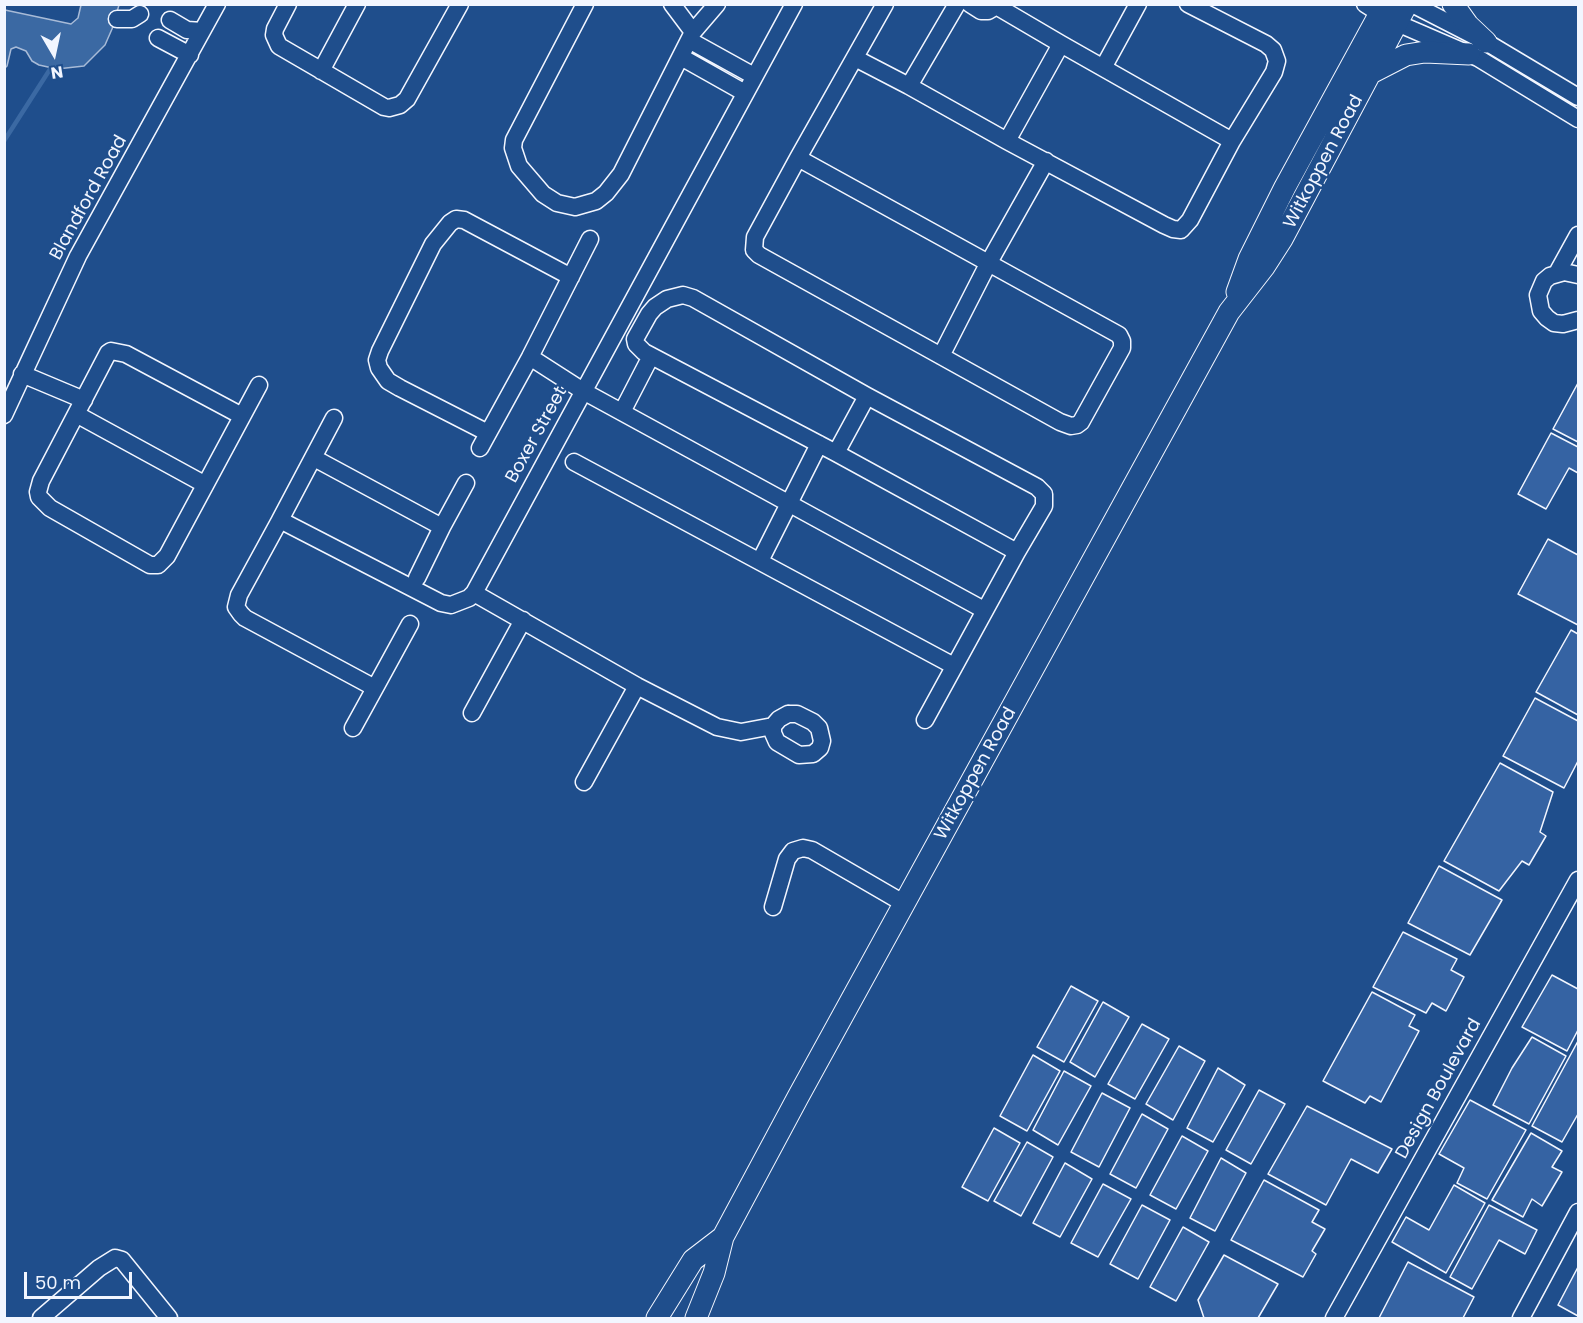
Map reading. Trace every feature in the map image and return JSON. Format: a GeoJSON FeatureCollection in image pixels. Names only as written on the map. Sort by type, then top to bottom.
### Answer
{"type":"FeatureCollection","features":[{"type":"Feature","properties":{"kind":"main road"},"geometry":{"type":"LineString","coordinates":[[1371,73],[1406,55],[1478,48],[1468,25],[1453,4]]}},
{"type":"Feature","properties":{"kind":"main road","name":"Witkoppen Road"},"geometry":{"type":"LineString","coordinates":[[1229,312],[1264,267],[1282,239],[1371,73],[1387,10]]}},
{"type":"Feature","properties":{"kind":"main road","name":"Witkoppen Road"},"geometry":{"type":"LineString","coordinates":[[696,1318],[714,1274],[723,1237],[1229,312],[1249,259],[1285,187],[1387,10]]}},
{"type":"Feature","properties":{"kind":"main road","name":"Witkoppen Road"},"geometry":{"type":"LineString","coordinates":[[657,1318],[693,1260],[723,1237]]}},
{"type":"Feature","properties":{"kind":"street","name":"Blandford Road"},"geometry":{"type":"LineString","coordinates":[[4,415],[78,256],[217,4]]}},
{"type":"Feature","properties":{"kind":"street"},"geometry":{"type":"LineString","coordinates":[[288,4],[275,29],[274,35],[277,43],[283,49],[384,107],[400,105],[412,92],[460,4]]}},
{"type":"Feature","properties":{"kind":"street"},"geometry":{"type":"LineString","coordinates":[[321,71],[357,4]]}},
{"type":"Feature","properties":{"kind":"street"},"geometry":{"type":"LineString","coordinates":[[585,4],[514,140],[515,157],[519,166],[543,194],[556,203],[575,207],[585,206],[606,193],[627,163],[691,36],[717,4]]}},
{"type":"Feature","properties":{"kind":"street"},"geometry":{"type":"LineString","coordinates":[[672,4],[691,36],[754,76]]}},
{"type":"Feature","properties":{"kind":"street","name":"Boxer Street"},"geometry":{"type":"LineString","coordinates":[[474,593],[794,4]]}},
{"type":"Feature","properties":{"kind":"street"},"geometry":{"type":"LineString","coordinates":[[798,158],[1117,333],[1122,341],[1121,351],[1081,422],[1071,426],[1060,422],[753,250],[754,237],[798,158],[885,4]]}},
{"type":"Feature","properties":{"kind":"street"},"geometry":{"type":"LineString","coordinates":[[909,86],[957,4]]}},
{"type":"Feature","properties":{"kind":"street"},"geometry":{"type":"LineString","coordinates":[[970,4],[981,11],[988,11],[999,6],[1232,141]]}},
{"type":"Feature","properties":{"kind":"street"},"geometry":{"type":"LineString","coordinates":[[1103,68],[1138,4]]}},
{"type":"Feature","properties":{"kind":"street"},"geometry":{"type":"LineString","coordinates":[[855,58],[1164,225],[1181,230],[1190,220],[1232,141],[1276,66],[1276,56],[1266,44],[1188,4]]}},
{"type":"Feature","properties":{"kind":"street"},"geometry":{"type":"LineString","coordinates":[[1412,4],[1578,120]]}},
{"type":"Feature","properties":{"kind":"street"},"geometry":{"type":"LineString","coordinates":[[1387,10],[1478,48],[1578,97]]}},
{"type":"Feature","properties":{"kind":"street"},"geometry":{"type":"LineString","coordinates":[[117,19],[132,20],[140,14]]}},
{"type":"Feature","properties":{"kind":"street"},"geometry":{"type":"LineString","coordinates":[[170,20],[187,30],[202,31]]}},
{"type":"Feature","properties":{"kind":"street"},"geometry":{"type":"LineString","coordinates":[[159,38],[190,55]]}},
{"type":"Feature","properties":{"kind":"street"},"geometry":{"type":"LineString","coordinates":[[1007,141],[1061,44]]}},
{"type":"Feature","properties":{"kind":"street"},"geometry":{"type":"LineString","coordinates":[[681,57],[745,93]]}},
{"type":"Feature","properties":{"kind":"street"},"geometry":{"type":"LineString","coordinates":[[941,356],[988,264],[1046,161]]}},
{"type":"Feature","properties":{"kind":"street"},"geometry":{"type":"LineString","coordinates":[[571,277],[464,220],[456,219],[434,243],[380,351],[377,360],[379,369],[388,381],[484,441],[530,357],[571,277],[590,239]]}},
{"type":"Feature","properties":{"kind":"street"},"geometry":{"type":"LineString","coordinates":[[1557,273],[1578,235]]}},
{"type":"Feature","properties":{"kind":"street"},"geometry":{"type":"LineString","coordinates":[[1577,322],[1563,324],[1554,322],[1541,311],[1538,302],[1540,287],[1544,281],[1557,273],[1571,272],[1578,275]]}},
{"type":"Feature","properties":{"kind":"street"},"geometry":{"type":"LineString","coordinates":[[925,720],[984,610],[1044,506],[1044,494],[1037,487],[686,296],[667,299],[649,314],[643,323],[635,339],[636,344],[639,349],[651,357],[836,453],[1017,552]]}},
{"type":"Feature","properties":{"kind":"street"},"geometry":{"type":"LineString","coordinates":[[242,416],[126,354],[115,350],[108,352],[41,481],[39,497],[50,508],[150,564],[158,565],[167,556],[260,384]]}},
{"type":"Feature","properties":{"kind":"street"},"geometry":{"type":"LineString","coordinates":[[530,357],[583,391],[984,610]]}},
{"type":"Feature","properties":{"kind":"street"},"geometry":{"type":"LineString","coordinates":[[622,412],[651,357]]}},
{"type":"Feature","properties":{"kind":"street"},"geometry":{"type":"LineString","coordinates":[[22,374],[204,484]]}},
{"type":"Feature","properties":{"kind":"street"},"geometry":{"type":"LineString","coordinates":[[836,453],[867,396]]}},
{"type":"Feature","properties":{"kind":"street"},"geometry":{"type":"LineString","coordinates":[[334,418],[236,604],[238,611],[246,618],[375,688]]}},
{"type":"Feature","properties":{"kind":"street"},"geometry":{"type":"LineString","coordinates":[[760,561],[819,444]]}},
{"type":"Feature","properties":{"kind":"street"},"geometry":{"type":"LineString","coordinates":[[314,458],[441,527]]}},
{"type":"Feature","properties":{"kind":"street"},"geometry":{"type":"LineString","coordinates":[[574,462],[954,666]]}},
{"type":"Feature","properties":{"kind":"street"},"geometry":{"type":"LineString","coordinates":[[417,578],[441,527],[466,483]]}},
{"type":"Feature","properties":{"kind":"street"},"geometry":{"type":"LineString","coordinates":[[280,520],[441,603],[451,605],[464,601],[474,593],[637,686],[728,731],[741,732],[773,726]]}},
{"type":"Feature","properties":{"kind":"street"},"geometry":{"type":"LineString","coordinates":[[472,713],[523,620]]}},
{"type":"Feature","properties":{"kind":"street"},"geometry":{"type":"LineString","coordinates":[[353,728],[410,624]]}},
{"type":"Feature","properties":{"kind":"street"},"geometry":{"type":"LineString","coordinates":[[584,782],[637,686]]}},
{"type":"Feature","properties":{"kind":"street"},"geometry":{"type":"LineString","coordinates":[[773,907],[788,859],[793,851],[803,848],[812,850],[905,904]]}},
{"type":"Feature","properties":{"kind":"street","name":"Design Boulevard"},"geometry":{"type":"LineString","coordinates":[[1334,1318],[1578,880]]}},
{"type":"Feature","properties":{"kind":"street"},"geometry":{"type":"LineString","coordinates":[[1521,1318],[1578,1212]]}},
{"type":"Feature","properties":{"kind":"street"},"geometry":{"type":"LineString","coordinates":[[41,1318],[99,1268],[115,1258],[122,1260],[169,1318]]}},
{"type":"Feature","properties":{"kind":"water"},"geometry":{"type":"Polygon","coordinates":[[[81,5],[119,5],[105,45],[84,66],[57,69],[39,65],[32,61],[26,51],[16,47],[11,49],[5,68],[5,10],[71,24],[78,18],[81,5]]]}},
{"type":"Feature","properties":{"kind":"building"},"geometry":{"type":"Polygon","coordinates":[[[1578,383],[1578,442],[1553,429],[1578,383]]]}},
{"type":"Feature","properties":{"kind":"building"},"geometry":{"type":"Polygon","coordinates":[[[1551,433],[1578,447],[1578,473],[1569,468],[1546,509],[1518,494],[1551,433]]]}},
{"type":"Feature","properties":{"kind":"building"},"geometry":{"type":"Polygon","coordinates":[[[1548,539],[1578,555],[1578,625],[1518,594],[1548,539]]]}},
{"type":"Feature","properties":{"kind":"building"},"geometry":{"type":"Polygon","coordinates":[[[1571,630],[1578,634],[1578,715],[1536,692],[1571,630]]]}},
{"type":"Feature","properties":{"kind":"building"},"geometry":{"type":"Polygon","coordinates":[[[1535,698],[1578,721],[1578,761],[1564,788],[1503,756],[1535,698]]]}},
{"type":"Feature","properties":{"kind":"building"},"geometry":{"type":"Polygon","coordinates":[[[1500,763],[1553,792],[1540,832],[1546,836],[1529,865],[1522,861],[1499,891],[1444,861],[1500,763]]]}},
{"type":"Feature","properties":{"kind":"building"},"geometry":{"type":"Polygon","coordinates":[[[1439,866],[1502,900],[1470,955],[1408,923],[1439,866]]]}},
{"type":"Feature","properties":{"kind":"building"},"geometry":{"type":"Polygon","coordinates":[[[1403,932],[1457,959],[1451,970],[1464,977],[1446,1011],[1432,1003],[1426,1013],[1373,987],[1403,932]]]}},
{"type":"Feature","properties":{"kind":"building"},"geometry":{"type":"Polygon","coordinates":[[[1552,975],[1578,989],[1578,1030],[1567,1051],[1522,1027],[1552,975]]]}},
{"type":"Feature","properties":{"kind":"building"},"geometry":{"type":"Polygon","coordinates":[[[1071,986],[1098,1001],[1064,1062],[1037,1047],[1071,986]]]}},
{"type":"Feature","properties":{"kind":"building"},"geometry":{"type":"Polygon","coordinates":[[[1372,992],[1415,1015],[1409,1026],[1419,1031],[1381,1102],[1370,1096],[1365,1103],[1323,1081],[1372,992]]]}},
{"type":"Feature","properties":{"kind":"building"},"geometry":{"type":"Polygon","coordinates":[[[1103,1002],[1129,1017],[1095,1077],[1070,1062],[1103,1002]]]}},
{"type":"Feature","properties":{"kind":"building"},"geometry":{"type":"Polygon","coordinates":[[[1142,1024],[1169,1039],[1135,1099],[1108,1084],[1142,1024]]]}},
{"type":"Feature","properties":{"kind":"building"},"geometry":{"type":"Polygon","coordinates":[[[1532,1037],[1566,1056],[1529,1124],[1493,1105],[1512,1068],[1532,1037]]]}},
{"type":"Feature","properties":{"kind":"building"},"geometry":{"type":"Polygon","coordinates":[[[1578,1041],[1578,1114],[1562,1142],[1532,1126],[1578,1041]]]}},
{"type":"Feature","properties":{"kind":"building"},"geometry":{"type":"Polygon","coordinates":[[[1179,1046],[1205,1061],[1173,1120],[1146,1104],[1179,1046]]]}},
{"type":"Feature","properties":{"kind":"building"},"geometry":{"type":"Polygon","coordinates":[[[1033,1055],[1060,1071],[1027,1131],[1000,1116],[1033,1055]]]}},
{"type":"Feature","properties":{"kind":"building"},"geometry":{"type":"Polygon","coordinates":[[[1218,1068],[1245,1085],[1213,1142],[1187,1128],[1218,1068]]]}},
{"type":"Feature","properties":{"kind":"building"},"geometry":{"type":"Polygon","coordinates":[[[1064,1071],[1091,1086],[1058,1145],[1033,1130],[1064,1071]]]}},
{"type":"Feature","properties":{"kind":"building"},"geometry":{"type":"Polygon","coordinates":[[[1259,1090],[1285,1104],[1251,1164],[1226,1150],[1259,1090]]]}},
{"type":"Feature","properties":{"kind":"building"},"geometry":{"type":"Polygon","coordinates":[[[1102,1093],[1130,1108],[1099,1167],[1071,1152],[1102,1093]]]}},
{"type":"Feature","properties":{"kind":"building"},"geometry":{"type":"Polygon","coordinates":[[[1470,1100],[1526,1130],[1487,1199],[1457,1183],[1464,1168],[1439,1154],[1470,1100]]]}},
{"type":"Feature","properties":{"kind":"building"},"geometry":{"type":"Polygon","coordinates":[[[1307,1106],[1392,1149],[1378,1173],[1351,1159],[1326,1205],[1268,1174],[1307,1106]]]}},
{"type":"Feature","properties":{"kind":"building"},"geometry":{"type":"Polygon","coordinates":[[[1142,1114],[1168,1129],[1136,1188],[1110,1174],[1142,1114]]]}},
{"type":"Feature","properties":{"kind":"building"},"geometry":{"type":"Polygon","coordinates":[[[994,1128],[1020,1143],[988,1201],[962,1187],[994,1128]]]}},
{"type":"Feature","properties":{"kind":"building"},"geometry":{"type":"Polygon","coordinates":[[[1531,1133],[1562,1151],[1552,1167],[1562,1172],[1542,1206],[1532,1199],[1523,1217],[1492,1200],[1531,1133]]]}},
{"type":"Feature","properties":{"kind":"building"},"geometry":{"type":"Polygon","coordinates":[[[1182,1136],[1208,1151],[1176,1209],[1150,1195],[1182,1136]]]}},
{"type":"Feature","properties":{"kind":"building"},"geometry":{"type":"Polygon","coordinates":[[[1027,1142],[1053,1157],[1021,1216],[994,1201],[1027,1142]]]}},
{"type":"Feature","properties":{"kind":"building"},"geometry":{"type":"Polygon","coordinates":[[[1221,1158],[1246,1173],[1215,1231],[1190,1218],[1221,1158]]]}},
{"type":"Feature","properties":{"kind":"building"},"geometry":{"type":"Polygon","coordinates":[[[1065,1163],[1092,1179],[1060,1237],[1033,1223],[1065,1163]]]}},
{"type":"Feature","properties":{"kind":"building"},"geometry":{"type":"Polygon","coordinates":[[[1264,1180],[1319,1210],[1312,1222],[1325,1229],[1312,1251],[1316,1254],[1303,1277],[1231,1240],[1264,1180]]]}},
{"type":"Feature","properties":{"kind":"building"},"geometry":{"type":"Polygon","coordinates":[[[1103,1184],[1131,1199],[1098,1257],[1071,1243],[1103,1184]]]}},
{"type":"Feature","properties":{"kind":"building"},"geometry":{"type":"Polygon","coordinates":[[[1454,1185],[1485,1203],[1446,1273],[1392,1242],[1406,1217],[1429,1230],[1454,1185]]]}},
{"type":"Feature","properties":{"kind":"building"},"geometry":{"type":"Polygon","coordinates":[[[1142,1205],[1170,1220],[1138,1279],[1110,1264],[1142,1205]]]}},
{"type":"Feature","properties":{"kind":"building"},"geometry":{"type":"Polygon","coordinates":[[[1489,1205],[1537,1230],[1525,1254],[1499,1240],[1472,1289],[1450,1277],[1489,1205]]]}},
{"type":"Feature","properties":{"kind":"building"},"geometry":{"type":"Polygon","coordinates":[[[1183,1227],[1209,1242],[1176,1301],[1150,1287],[1183,1227]]]}},
{"type":"Feature","properties":{"kind":"building"},"geometry":{"type":"Polygon","coordinates":[[[1224,1255],[1278,1284],[1258,1318],[1204,1318],[1198,1300],[1224,1255]]]}},
{"type":"Feature","properties":{"kind":"building"},"geometry":{"type":"Polygon","coordinates":[[[1408,1262],[1474,1297],[1463,1318],[1379,1318],[1408,1262]]]}},
{"type":"Feature","properties":{"kind":"building"},"geometry":{"type":"Polygon","coordinates":[[[1578,1267],[1578,1316],[1558,1305],[1578,1267]]]}},
{"type":"Feature","properties":{"kind":"waterway"},"geometry":{"type":"LineString","coordinates":[[4,141],[54,63]]}}]}
